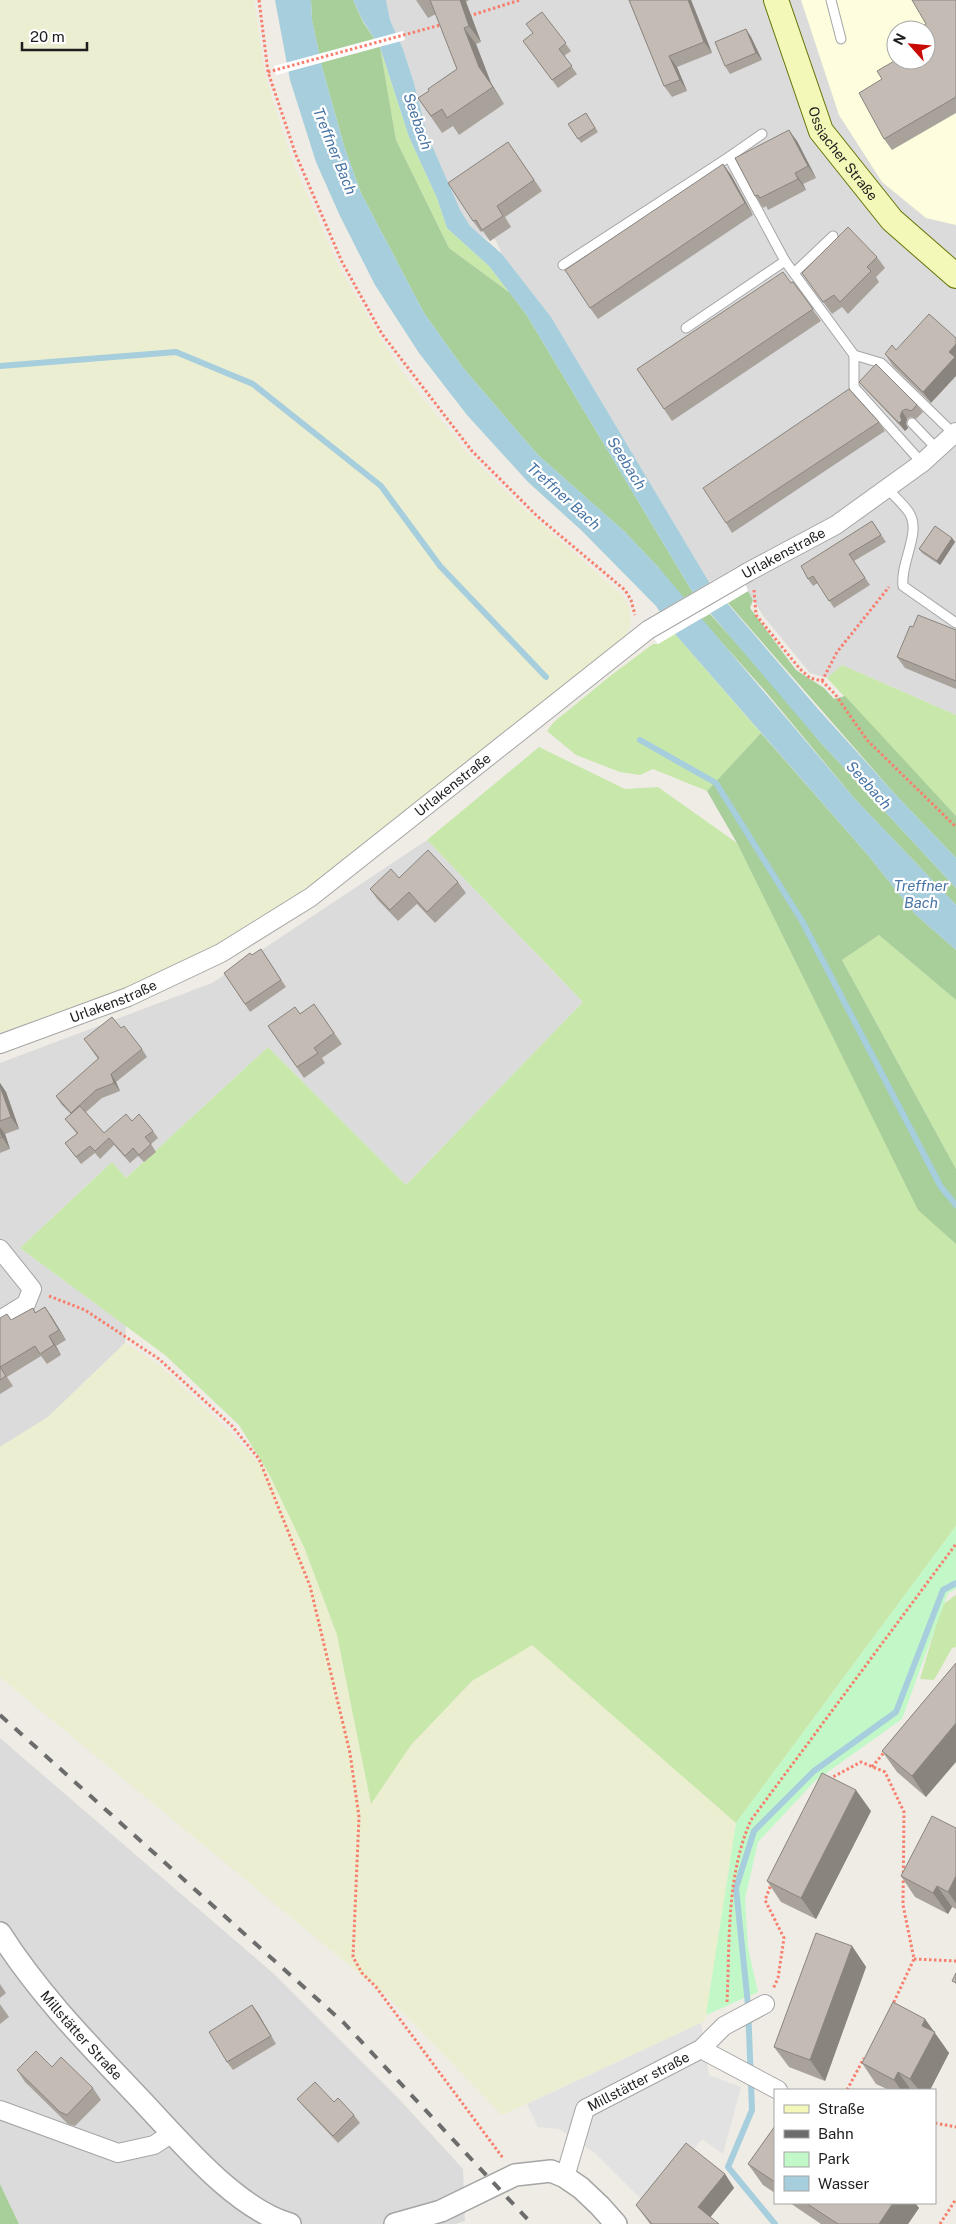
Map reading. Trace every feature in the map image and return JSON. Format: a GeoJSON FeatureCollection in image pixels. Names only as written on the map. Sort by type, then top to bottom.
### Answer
{"type":"FeatureCollection","features":[{"type":"Feature","properties":{"kind":"main road","name":"Ossiacher Straße"},"geometry":{"type":"LineString","coordinates":[[776,0],[821,131],[892,220],[956,276]]}},
{"type":"Feature","properties":{"kind":"street","name":"Urlakenstraße"},"geometry":{"type":"LineString","coordinates":[[0,1044],[128,997],[221,953],[310,897],[495,753],[644,633],[745,574],[836,525],[922,463],[955,433]]}},
{"type":"Feature","properties":{"kind":"street"},"geometry":{"type":"LineString","coordinates":[[0,1248],[32,1289],[26,1304],[0,1320]]}},
{"type":"Feature","properties":{"kind":"street","name":"Millstätter Straße"},"geometry":{"type":"LineString","coordinates":[[0,1933],[22,1967],[55,2009],[189,2152],[255,2216],[290,2224]]}},
{"type":"Feature","properties":{"kind":"street","name":"Millstätter straße"},"geometry":{"type":"LineString","coordinates":[[565,2177],[585,2109],[701,2049],[724,2026],[765,2004]]}},
{"type":"Feature","properties":{"kind":"street","name":"Millstätter straße"},"geometry":{"type":"LineString","coordinates":[[701,2049],[772,2087]]}},
{"type":"Feature","properties":{"kind":"street"},"geometry":{"type":"LineString","coordinates":[[0,2110],[118,2153],[154,2146],[172,2133]]}},
{"type":"Feature","properties":{"kind":"street"},"geometry":{"type":"LineString","coordinates":[[395,2224],[441,2212],[515,2175],[551,2171],[565,2177],[594,2200],[616,2224]]}},
{"type":"Feature","properties":{"kind":"lane"},"geometry":{"type":"LineString","coordinates":[[831,0],[841,39]]}},
{"type":"Feature","properties":{"kind":"lane"},"geometry":{"type":"LineString","coordinates":[[563,265],[762,134]]}},
{"type":"Feature","properties":{"kind":"lane"},"geometry":{"type":"LineString","coordinates":[[729,157],[785,261],[854,355],[850,389],[922,463]]}},
{"type":"Feature","properties":{"kind":"lane"},"geometry":{"type":"LineString","coordinates":[[794,273],[833,236]]}},
{"type":"Feature","properties":{"kind":"lane"},"geometry":{"type":"LineString","coordinates":[[686,328],[785,261]]}},
{"type":"Feature","properties":{"kind":"lane","name":"Urlakenstraße"},"geometry":{"type":"LineString","coordinates":[[854,355],[887,363],[955,433]]}},
{"type":"Feature","properties":{"kind":"lane"},"geometry":{"type":"LineString","coordinates":[[912,424],[937,449]]}},
{"type":"Feature","properties":{"kind":"lane"},"geometry":{"type":"LineString","coordinates":[[886,488],[909,513],[914,529],[901,574],[902,586],[956,623]]}},
{"type":"Feature","properties":{"kind":"path"},"geometry":{"type":"LineString","coordinates":[[259,0],[268,72],[296,155],[338,253],[382,334],[472,451],[537,516],[625,590],[635,609],[634,626],[644,633]]}},
{"type":"Feature","properties":{"kind":"path"},"geometry":{"type":"LineString","coordinates":[[466,17],[520,0]]}},
{"type":"Feature","properties":{"kind":"path"},"geometry":{"type":"LineString","coordinates":[[268,72],[448,23]]}},
{"type":"Feature","properties":{"kind":"path"},"geometry":{"type":"LineString","coordinates":[[745,574],[754,585],[756,615],[800,669],[810,678],[822,680],[835,694],[868,740],[956,827]]}},
{"type":"Feature","properties":{"kind":"path"},"geometry":{"type":"LineString","coordinates":[[822,680],[837,652],[901,574]]}},
{"type":"Feature","properties":{"kind":"path"},"geometry":{"type":"LineString","coordinates":[[32,1289],[85,1310],[159,1359],[232,1426],[259,1459],[310,1586],[350,1753],[359,1817],[353,1957],[362,1974],[376,1987],[515,2175]]}},
{"type":"Feature","properties":{"kind":"path"},"geometry":{"type":"LineString","coordinates":[[724,2026],[733,1876],[742,1840],[751,1820],[956,1544]]}},
{"type":"Feature","properties":{"kind":"path"},"geometry":{"type":"LineString","coordinates":[[872,1767],[890,1745]]}},
{"type":"Feature","properties":{"kind":"path"},"geometry":{"type":"LineString","coordinates":[[826,1780],[861,1762],[884,1772],[904,1812],[903,1905],[914,1959],[889,2012]]}},
{"type":"Feature","properties":{"kind":"path"},"geometry":{"type":"LineString","coordinates":[[765,2004],[778,1978],[784,1938],[765,1900],[776,1873]]}},
{"type":"Feature","properties":{"kind":"path"},"geometry":{"type":"LineString","coordinates":[[914,1959],[956,1960]]}},
{"type":"Feature","properties":{"kind":"path"},"geometry":{"type":"LineString","coordinates":[[848,2089],[865,2057]]}},
{"type":"Feature","properties":{"kind":"path"},"geometry":{"type":"LineString","coordinates":[[936,2123],[956,2127]]}},
{"type":"Feature","properties":{"kind":"path"},"geometry":{"type":"LineString","coordinates":[[940,2224],[956,2199]]}},
{"type":"Feature","properties":{"kind":"shaded area"},"geometry":{"type":"Polygon","coordinates":[[[0,0],[254,0],[265,75],[291,158],[338,265],[379,336],[405,376],[469,455],[512,498],[623,596],[629,607],[631,624],[625,636],[306,890],[218,945],[123,989],[0,1033],[0,0]]]}},
{"type":"Feature","properties":{"kind":"shaded area"},"geometry":{"type":"Polygon","coordinates":[[[386,0],[956,0],[956,715],[842,665],[827,678],[810,673],[764,617],[748,591],[739,566],[709,582],[551,317],[502,254],[495,239],[490,241],[469,228],[457,211],[451,190],[427,134],[403,49],[390,20],[386,0]]]}},
{"type":"Feature","properties":{"kind":"shaded area"},"geometry":{"type":"Polygon","coordinates":[[[801,0],[956,0],[956,225],[926,218],[882,182],[839,115],[801,0]]]}},
{"type":"Feature","properties":{"kind":"shaded area"},"geometry":{"type":"Polygon","coordinates":[[[427,840],[583,1002],[406,1185],[268,1047],[126,1178],[112,1162],[20,1248],[126,1326],[125,1343],[48,1417],[0,1447],[0,1063],[212,983],[427,840]]]}},
{"type":"Feature","properties":{"kind":"shaded area"},"geometry":{"type":"Polygon","coordinates":[[[125,1343],[158,1364],[231,1433],[269,1474],[304,1547],[337,1635],[371,1803],[411,1745],[472,1681],[532,1644],[736,1823],[705,2021],[502,2115],[390,1999],[0,1677],[0,1447],[48,1417],[125,1343]]]}},
{"type":"Feature","properties":{"kind":"shaded area"},"geometry":{"type":"Polygon","coordinates":[[[0,1738],[274,1974],[400,2100],[463,2169],[465,2221],[455,2224],[19,2224],[0,2184],[0,1738]]]}},
{"type":"Feature","properties":{"kind":"shaded area"},"geometry":{"type":"Polygon","coordinates":[[[701,2023],[709,2075],[741,2087],[723,2154],[702,2139],[647,2205],[595,2153],[559,2129],[538,2127],[527,2104],[701,2023]]]}},
{"type":"Feature","properties":{"kind":"green space"},"geometry":{"type":"Polygon","coordinates":[[[311,0],[353,0],[363,22],[380,47],[396,140],[449,248],[510,293],[526,314],[693,593],[683,598],[658,567],[625,532],[538,455],[464,369],[424,313],[361,193],[345,149],[322,67],[312,20],[311,0]]]}},
{"type":"Feature","properties":{"kind":"green space"},"geometry":{"type":"Polygon","coordinates":[[[380,47],[409,137],[437,198],[447,228],[489,266],[510,293],[449,248],[396,140],[380,47]]]}},
{"type":"Feature","properties":{"kind":"green space"},"geometry":{"type":"Polygon","coordinates":[[[748,591],[753,600],[750,608],[796,670],[824,688],[834,699],[845,696],[956,816],[956,858],[893,792],[728,603],[748,591]]]}},
{"type":"Feature","properties":{"kind":"green space"},"geometry":{"type":"Polygon","coordinates":[[[710,614],[764,674],[820,742],[956,888],[956,905],[854,798],[766,692],[701,619],[710,614]]]}},
{"type":"Feature","properties":{"kind":"green space"},"geometry":{"type":"Polygon","coordinates":[[[675,634],[761,733],[707,791],[653,769],[640,775],[620,772],[576,755],[547,731],[554,722],[609,677],[653,644],[658,644],[675,634]]]}},
{"type":"Feature","properties":{"kind":"green space"},"geometry":{"type":"Polygon","coordinates":[[[842,665],[956,715],[956,816],[827,678],[842,665]]]}},
{"type":"Feature","properties":{"kind":"green space"},"geometry":{"type":"Polygon","coordinates":[[[761,733],[867,854],[915,914],[956,950],[956,1000],[879,935],[842,960],[956,1169],[956,1244],[918,1210],[737,843],[707,791],[761,733]]]}},
{"type":"Feature","properties":{"kind":"green space"},"geometry":{"type":"Polygon","coordinates":[[[539,747],[625,789],[658,787],[737,843],[918,1209],[956,1244],[956,1526],[736,1823],[532,1645],[472,1681],[411,1745],[371,1804],[337,1635],[304,1547],[269,1474],[239,1425],[165,1355],[20,1248],[112,1162],[126,1178],[268,1047],[406,1185],[583,1002],[427,840],[539,747]]]}},
{"type":"Feature","properties":{"kind":"green space"},"geometry":{"type":"Polygon","coordinates":[[[879,935],[956,1000],[956,1169],[842,960],[879,935]]]}},
{"type":"Feature","properties":{"kind":"green space"},"geometry":{"type":"Polygon","coordinates":[[[956,1526],[956,1589],[948,1593],[902,1719],[815,1781],[758,1842],[745,1899],[748,1948],[758,1992],[706,2015],[736,1823],[956,1526]]]}},
{"type":"Feature","properties":{"kind":"green space"},"geometry":{"type":"Polygon","coordinates":[[[956,1595],[956,1647],[952,1648],[934,1680],[920,1679],[942,1605],[956,1595]]]}},
{"type":"Feature","properties":{"kind":"green space"},"geometry":{"type":"Polygon","coordinates":[[[0,2184],[19,2224],[0,2224],[0,2184]]]}},
{"type":"Feature","properties":{"kind":"water","name":"Treffner Bach"},"geometry":{"type":"Polygon","coordinates":[[[275,0],[311,0],[312,20],[322,67],[345,149],[361,193],[424,313],[464,369],[538,455],[625,532],[658,567],[854,798],[956,905],[956,950],[915,914],[867,854],[675,634],[656,606],[581,530],[528,482],[467,415],[419,353],[375,285],[340,216],[316,162],[290,80],[275,0]]]}},
{"type":"Feature","properties":{"kind":"water","name":"Seebach"},"geometry":{"type":"Polygon","coordinates":[[[353,0],[386,0],[390,20],[403,49],[414,83],[427,134],[460,210],[470,226],[502,254],[551,317],[709,582],[818,709],[956,858],[956,888],[820,742],[693,593],[526,314],[489,266],[447,228],[437,198],[409,137],[380,47],[363,21],[353,0]]]}},
{"type":"Feature","properties":{"kind":"pier"},"geometry":{"type":"Polygon","coordinates":[[[403,31],[405,40],[276,75],[274,66],[403,31]]]}},
{"type":"Feature","properties":{"kind":"pier"},"geometry":{"type":"Polygon","coordinates":[[[738,566],[748,591],[658,644],[642,622],[738,566]]]}},
{"type":"Feature","properties":{"kind":"building"},"geometry":{"type":"Polygon","coordinates":[[[430,0],[460,0],[469,26],[464,28],[479,67],[493,87],[447,118],[442,109],[431,116],[418,98],[457,69],[430,0]]]}},
{"type":"Feature","properties":{"kind":"building"},"geometry":{"type":"Polygon","coordinates":[[[629,0],[688,0],[704,42],[669,56],[680,80],[664,86],[629,0]]]}},
{"type":"Feature","properties":{"kind":"building"},"geometry":{"type":"Polygon","coordinates":[[[912,0],[956,0],[956,97],[884,139],[859,93],[882,79],[877,71],[886,66],[886,70],[936,70],[936,20],[924,20],[912,0]]]}},
{"type":"Feature","properties":{"kind":"building"},"geometry":{"type":"Polygon","coordinates":[[[542,12],[566,43],[559,49],[572,66],[552,80],[523,41],[533,33],[526,24],[542,12]]]}},
{"type":"Feature","properties":{"kind":"building"},"geometry":{"type":"Polygon","coordinates":[[[746,29],[756,53],[725,66],[715,42],[746,29]]]}},
{"type":"Feature","properties":{"kind":"building"},"geometry":{"type":"Polygon","coordinates":[[[586,113],[595,128],[578,139],[568,124],[586,113]]]}},
{"type":"Feature","properties":{"kind":"building"},"geometry":{"type":"Polygon","coordinates":[[[789,130],[808,166],[795,173],[798,179],[760,198],[758,195],[755,196],[735,158],[789,130]]]}},
{"type":"Feature","properties":{"kind":"building"},"geometry":{"type":"Polygon","coordinates":[[[508,142],[534,180],[497,206],[503,216],[482,230],[476,220],[473,221],[448,183],[508,142]]]}},
{"type":"Feature","properties":{"kind":"building"},"geometry":{"type":"Polygon","coordinates":[[[723,164],[745,203],[590,308],[565,270],[723,164]]]}},
{"type":"Feature","properties":{"kind":"building"},"geometry":{"type":"Polygon","coordinates":[[[848,227],[877,257],[867,267],[871,271],[840,302],[834,295],[823,302],[802,273],[848,227]]]}},
{"type":"Feature","properties":{"kind":"building"},"geometry":{"type":"Polygon","coordinates":[[[783,272],[813,309],[664,409],[637,369],[783,272]]]}},
{"type":"Feature","properties":{"kind":"building"},"geometry":{"type":"Polygon","coordinates":[[[929,314],[956,338],[956,344],[949,352],[955,357],[923,392],[885,354],[892,345],[896,350],[929,314]]]}},
{"type":"Feature","properties":{"kind":"building"},"geometry":{"type":"Polygon","coordinates":[[[876,364],[917,405],[911,411],[906,409],[902,411],[900,416],[902,420],[899,423],[859,382],[876,364]]]}},
{"type":"Feature","properties":{"kind":"building"},"geometry":{"type":"Polygon","coordinates":[[[849,389],[879,422],[726,523],[703,488],[849,389]]]}},
{"type":"Feature","properties":{"kind":"building"},"geometry":{"type":"Polygon","coordinates":[[[872,521],[881,535],[849,554],[865,578],[829,601],[813,576],[808,579],[801,566],[872,521]]]}},
{"type":"Feature","properties":{"kind":"building"},"geometry":{"type":"Polygon","coordinates":[[[935,526],[952,538],[937,561],[919,549],[935,526]]]}},
{"type":"Feature","properties":{"kind":"building"},"geometry":{"type":"Polygon","coordinates":[[[918,615],[956,630],[956,681],[897,657],[910,626],[913,627],[918,615]]]}},
{"type":"Feature","properties":{"kind":"building"},"geometry":{"type":"Polygon","coordinates":[[[428,850],[458,882],[427,912],[409,892],[390,910],[370,889],[391,869],[399,878],[428,850]]]}},
{"type":"Feature","properties":{"kind":"building"},"geometry":{"type":"Polygon","coordinates":[[[261,949],[281,980],[245,1004],[224,973],[250,953],[252,955],[261,949]]]}},
{"type":"Feature","properties":{"kind":"building"},"geometry":{"type":"Polygon","coordinates":[[[314,1004],[334,1033],[314,1048],[318,1053],[297,1067],[268,1026],[295,1007],[300,1014],[314,1004]]]}},
{"type":"Feature","properties":{"kind":"building"},"geometry":{"type":"Polygon","coordinates":[[[112,1017],[121,1028],[124,1026],[142,1049],[111,1074],[114,1083],[96,1090],[71,1113],[56,1096],[99,1058],[84,1039],[112,1017]]]}},
{"type":"Feature","properties":{"kind":"building"},"geometry":{"type":"Polygon","coordinates":[[[0,1086],[11,1117],[0,1121],[0,1086]]]}},
{"type":"Feature","properties":{"kind":"building"},"geometry":{"type":"Polygon","coordinates":[[[80,1106],[104,1133],[126,1114],[132,1121],[139,1114],[153,1131],[145,1137],[151,1144],[139,1155],[133,1148],[125,1156],[109,1138],[95,1151],[90,1146],[76,1157],[65,1143],[78,1133],[65,1119],[80,1106]]]}},
{"type":"Feature","properties":{"kind":"building"},"geometry":{"type":"Polygon","coordinates":[[[45,1307],[59,1330],[49,1336],[54,1345],[40,1354],[35,1346],[0,1367],[0,1318],[7,1314],[11,1320],[33,1308],[35,1313],[45,1307]]]}},
{"type":"Feature","properties":{"kind":"building"},"geometry":{"type":"Polygon","coordinates":[[[0,1367],[6,1376],[0,1380],[0,1367]]]}},
{"type":"Feature","properties":{"kind":"building"},"geometry":{"type":"Polygon","coordinates":[[[956,1663],[956,1723],[912,1776],[882,1751],[956,1663]]]}},
{"type":"Feature","properties":{"kind":"building"},"geometry":{"type":"Polygon","coordinates":[[[822,1773],[856,1790],[801,1898],[767,1881],[822,1773]]]}},
{"type":"Feature","properties":{"kind":"building"},"geometry":{"type":"Polygon","coordinates":[[[932,1816],[956,1828],[956,1876],[948,1892],[937,1886],[933,1893],[901,1876],[932,1816]]]}},
{"type":"Feature","properties":{"kind":"building"},"geometry":{"type":"Polygon","coordinates":[[[816,1933],[852,1946],[810,2060],[774,2047],[816,1933]]]}},
{"type":"Feature","properties":{"kind":"building"},"geometry":{"type":"Polygon","coordinates":[[[956,1973],[956,1983],[952,1981],[956,1973]]]}},
{"type":"Feature","properties":{"kind":"building"},"geometry":{"type":"Polygon","coordinates":[[[893,2002],[925,2019],[922,2026],[935,2032],[910,2079],[898,2072],[894,2080],[862,2063],[893,2002]]]}},
{"type":"Feature","properties":{"kind":"building"},"geometry":{"type":"Polygon","coordinates":[[[252,2005],[271,2036],[227,2062],[209,2032],[252,2005]]]}},
{"type":"Feature","properties":{"kind":"building"},"geometry":{"type":"Polygon","coordinates":[[[36,2051],[52,2067],[61,2057],[93,2088],[67,2115],[60,2112],[17,2070],[36,2051]]]}},
{"type":"Feature","properties":{"kind":"building"},"geometry":{"type":"Polygon","coordinates":[[[315,2082],[334,2102],[338,2098],[354,2115],[333,2136],[297,2099],[315,2082]]]}},
{"type":"Feature","properties":{"kind":"building"},"geometry":{"type":"Polygon","coordinates":[[[774,2127],[774,2181],[748,2164],[774,2127]]]}},
{"type":"Feature","properties":{"kind":"building"},"geometry":{"type":"Polygon","coordinates":[[[686,2143],[725,2174],[698,2207],[719,2224],[652,2224],[636,2205],[686,2143]]]}},
{"type":"Feature","properties":{"kind":"building"},"geometry":{"type":"Polygon","coordinates":[[[808,2204],[892,2204],[879,2224],[838,2224],[808,2204]]]}},
{"type":"Feature","properties":{"kind":"waterway"},"geometry":{"type":"LineString","coordinates":[[0,366],[176,352],[253,384],[381,486],[440,566],[546,677]]}},
{"type":"Feature","properties":{"kind":"waterway"},"geometry":{"type":"LineString","coordinates":[[640,740],[716,783],[802,921],[941,1187],[956,1205]]}},
{"type":"Feature","properties":{"kind":"waterway"},"geometry":{"type":"LineString","coordinates":[[775,2224],[728,2167],[752,2110],[748,2005],[736,1888],[754,1831],[814,1771],[896,1712],[943,1590],[956,1583]]}},
{"type":"Feature","properties":{"kind":"railway"},"geometry":{"type":"LineString","coordinates":[[0,1715],[344,2023],[532,2224]]}}]}
